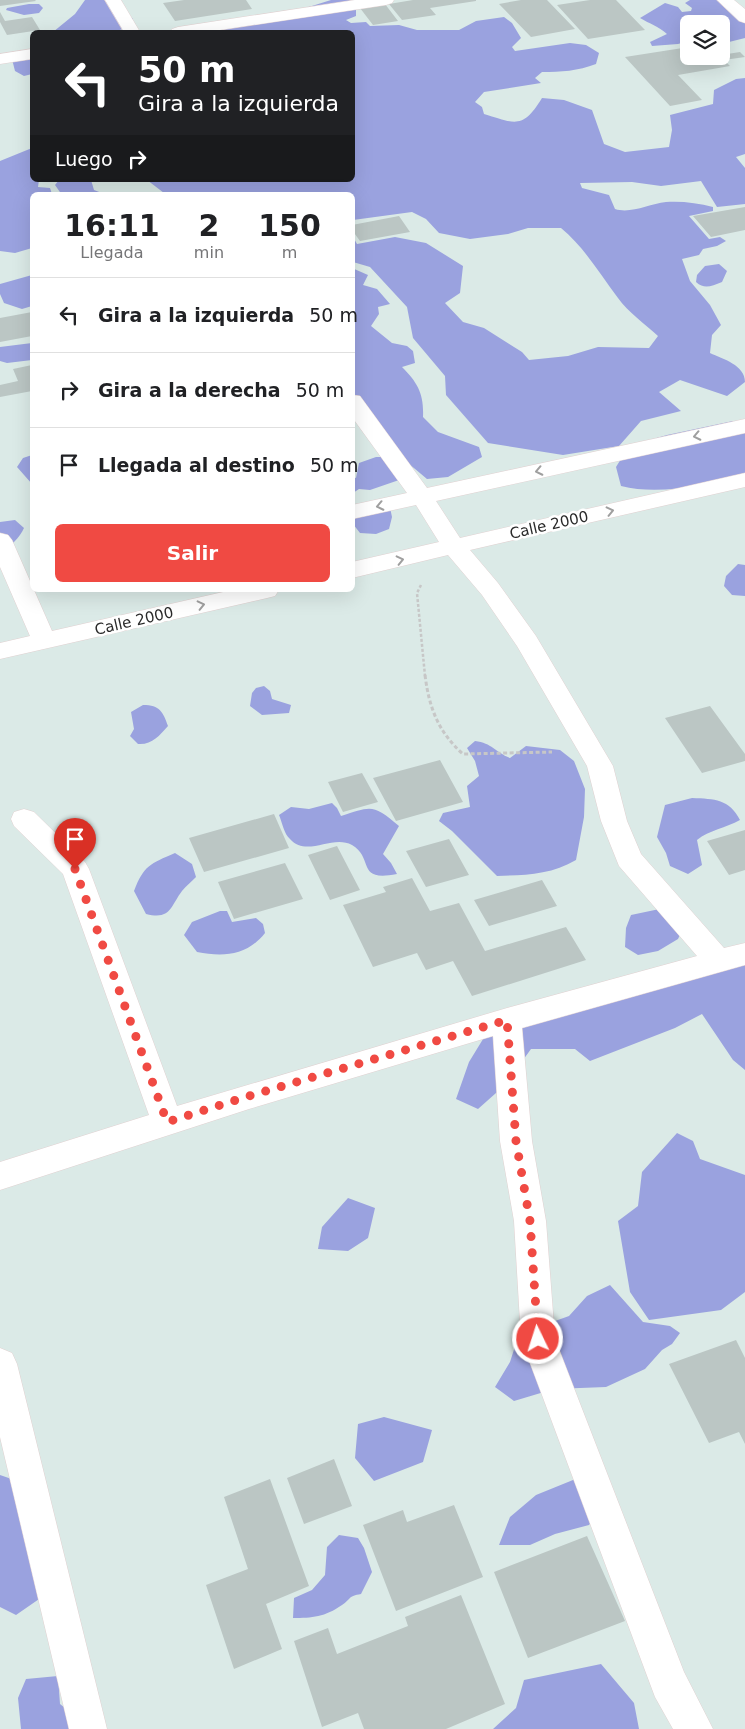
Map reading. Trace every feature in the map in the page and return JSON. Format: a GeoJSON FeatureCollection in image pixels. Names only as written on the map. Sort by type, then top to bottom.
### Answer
{"type":"FeatureCollection","features":[{"type":"Feature","properties":{"kind":"street"},"geometry":{"type":"LineString","coordinates":[[113,0],[131,30]]}},
{"type":"Feature","properties":{"kind":"street"},"geometry":{"type":"LineString","coordinates":[[191,30],[386,0]]}},
{"type":"Feature","properties":{"kind":"street"},"geometry":{"type":"LineString","coordinates":[[725,0],[745,18]]}},
{"type":"Feature","properties":{"kind":"street"},"geometry":{"type":"LineString","coordinates":[[0,59],[30,54]]}},
{"type":"Feature","properties":{"kind":"street"},"geometry":{"type":"LineString","coordinates":[[355,405],[422,497],[445,549],[490,590],[527,642],[600,766],[614,821],[629,859],[658,890],[732,958]]}},
{"type":"Feature","properties":{"kind":"street"},"geometry":{"type":"LineString","coordinates":[[355,511],[745,426]]}},
{"type":"Feature","properties":{"kind":"street","name":"Calle 2000"},"geometry":{"type":"LineString","coordinates":[[355,569],[745,480]]}},
{"type":"Feature","properties":{"kind":"street"},"geometry":{"type":"LineString","coordinates":[[0,540],[17,585],[44,641]]}},
{"type":"Feature","properties":{"kind":"street","name":"Calle 2000"},"geometry":{"type":"LineString","coordinates":[[0,651],[258,592]]}},
{"type":"Feature","properties":{"kind":"street"},"geometry":{"type":"LineString","coordinates":[[24,819],[75,869],[167,1122]]}},
{"type":"Feature","properties":{"kind":"street"},"geometry":{"type":"LineString","coordinates":[[0,1176],[249,1096],[507,1020],[732,958]]}},
{"type":"Feature","properties":{"kind":"street"},"geometry":{"type":"LineString","coordinates":[[507,1020],[516,1141],[530,1221],[538,1339],[669,1683],[694,1729]]}},
{"type":"Feature","properties":{"kind":"street"},"geometry":{"type":"LineString","coordinates":[[0,1364],[88,1729]]}},
{"type":"Feature","properties":{"kind":"path"},"geometry":{"type":"LineString","coordinates":[[445,549],[417,593],[426,690],[438,728],[463,754],[590,751]]}},
{"type":"Feature","properties":{"kind":"shaded area"},"geometry":{"type":"Polygon","coordinates":[[[85,0],[121,0],[127,13],[133,19],[131,27],[120,30],[55,30],[75,14],[85,0]]]}},
{"type":"Feature","properties":{"kind":"shaded area"},"geometry":{"type":"Polygon","coordinates":[[[331,0],[349,0],[364,3],[356,10],[356,16],[346,20],[351,23],[366,22],[370,26],[399,25],[417,30],[459,30],[476,21],[504,17],[512,23],[521,38],[512,47],[515,51],[570,43],[586,45],[599,53],[596,64],[569,71],[542,72],[535,78],[541,83],[484,92],[475,102],[482,107],[484,114],[511,122],[524,119],[542,98],[564,100],[592,110],[604,144],[625,152],[669,147],[672,130],[670,115],[713,104],[714,90],[736,79],[745,78],[745,154],[736,157],[745,168],[745,204],[717,207],[701,181],[661,186],[632,182],[580,183],[582,188],[609,195],[615,209],[634,210],[666,202],[702,204],[713,207],[713,211],[689,216],[709,239],[720,237],[726,241],[717,246],[703,249],[699,255],[682,259],[690,281],[710,305],[721,325],[712,335],[710,353],[727,360],[737,367],[744,376],[745,382],[727,396],[680,380],[659,392],[681,411],[641,421],[619,446],[563,455],[488,443],[446,395],[445,376],[413,338],[407,307],[370,267],[355,263],[355,240],[357,244],[395,237],[426,243],[463,266],[460,293],[445,303],[463,322],[484,328],[522,352],[529,360],[568,356],[598,347],[649,348],[658,336],[622,303],[585,252],[561,228],[528,228],[508,234],[470,239],[439,233],[426,219],[412,212],[355,220],[355,192],[163,192],[150,182],[355,182],[355,30],[215,30],[218,27],[280,16],[331,0]]]}},
{"type":"Feature","properties":{"kind":"shaded area"},"geometry":{"type":"Polygon","coordinates":[[[690,0],[724,0],[745,18],[745,38],[730,42],[730,15],[680,15],[680,43],[652,46],[650,42],[667,34],[640,18],[665,3],[678,7],[682,12],[691,11],[692,8],[685,3],[690,0]]]}},
{"type":"Feature","properties":{"kind":"shaded area"},"geometry":{"type":"Polygon","coordinates":[[[39,4],[43,8],[39,13],[24,15],[6,10],[7,8],[39,4]]]}},
{"type":"Feature","properties":{"kind":"shaded area"},"geometry":{"type":"Polygon","coordinates":[[[30,50],[30,74],[24,76],[15,71],[12,59],[30,50]]]}},
{"type":"Feature","properties":{"kind":"shaded area"},"geometry":{"type":"Polygon","coordinates":[[[30,149],[30,182],[39,182],[38,187],[50,188],[51,192],[30,192],[30,249],[15,253],[0,251],[0,161],[30,149]]]}},
{"type":"Feature","properties":{"kind":"shaded area"},"geometry":{"type":"Polygon","coordinates":[[[57,182],[92,182],[94,190],[99,192],[60,192],[55,185],[57,182]]]}},
{"type":"Feature","properties":{"kind":"shaded area"},"geometry":{"type":"Polygon","coordinates":[[[719,264],[727,271],[722,282],[705,287],[696,282],[697,275],[705,266],[719,264]]]}},
{"type":"Feature","properties":{"kind":"shaded area"},"geometry":{"type":"Polygon","coordinates":[[[355,269],[368,275],[363,285],[377,289],[390,304],[378,307],[379,314],[371,326],[392,343],[407,346],[413,351],[415,363],[402,367],[419,389],[423,417],[438,432],[479,447],[482,457],[448,477],[427,479],[402,458],[355,397],[355,269]]]}},
{"type":"Feature","properties":{"kind":"shaded area"},"geometry":{"type":"Polygon","coordinates":[[[30,276],[30,307],[22,309],[4,303],[0,294],[0,284],[30,276]]]}},
{"type":"Feature","properties":{"kind":"shaded area"},"geometry":{"type":"Polygon","coordinates":[[[30,343],[30,360],[7,363],[0,361],[0,347],[30,343]]]}},
{"type":"Feature","properties":{"kind":"shaded area"},"geometry":{"type":"Polygon","coordinates":[[[733,421],[745,424],[745,475],[683,488],[652,490],[621,486],[616,467],[629,446],[667,435],[733,421]]]}},
{"type":"Feature","properties":{"kind":"shaded area"},"geometry":{"type":"Polygon","coordinates":[[[30,456],[30,482],[17,467],[23,458],[30,456]]]}},
{"type":"Feature","properties":{"kind":"shaded area"},"geometry":{"type":"Polygon","coordinates":[[[376,457],[395,457],[402,479],[370,490],[359,489],[355,492],[355,478],[359,463],[376,457]]]}},
{"type":"Feature","properties":{"kind":"shaded area"},"geometry":{"type":"Polygon","coordinates":[[[389,503],[392,517],[389,529],[376,534],[360,533],[355,527],[358,510],[389,503]]]}},
{"type":"Feature","properties":{"kind":"shaded area"},"geometry":{"type":"Polygon","coordinates":[[[15,520],[24,528],[14,542],[0,551],[0,522],[15,520]]]}},
{"type":"Feature","properties":{"kind":"shaded area"},"geometry":{"type":"Polygon","coordinates":[[[738,564],[745,565],[745,596],[732,595],[724,586],[726,576],[738,564]]]}},
{"type":"Feature","properties":{"kind":"shaded area"},"geometry":{"type":"Polygon","coordinates":[[[264,686],[270,691],[272,699],[291,705],[289,713],[262,715],[250,706],[252,693],[256,688],[264,686]]]}},
{"type":"Feature","properties":{"kind":"shaded area"},"geometry":{"type":"Polygon","coordinates":[[[143,705],[153,706],[160,710],[168,726],[151,741],[138,744],[130,736],[134,729],[131,712],[143,705]]]}},
{"type":"Feature","properties":{"kind":"shaded area"},"geometry":{"type":"Polygon","coordinates":[[[475,741],[486,744],[510,758],[526,746],[560,750],[574,761],[585,789],[584,817],[576,860],[557,869],[528,874],[497,876],[452,831],[439,821],[443,813],[470,807],[467,786],[479,776],[475,761],[467,748],[475,741]]]}},
{"type":"Feature","properties":{"kind":"shaded area"},"geometry":{"type":"Polygon","coordinates":[[[692,798],[714,800],[726,804],[736,813],[740,820],[697,840],[702,865],[688,874],[670,866],[666,853],[657,837],[665,805],[692,798]]]}},
{"type":"Feature","properties":{"kind":"shaded area"},"geometry":{"type":"Polygon","coordinates":[[[332,803],[341,816],[359,810],[372,809],[383,814],[399,826],[383,854],[397,874],[384,876],[375,875],[370,872],[359,851],[352,845],[344,842],[304,846],[297,844],[288,837],[279,815],[291,807],[309,809],[332,803]]]}},
{"type":"Feature","properties":{"kind":"shaded area"},"geometry":{"type":"Polygon","coordinates":[[[175,853],[192,864],[196,877],[182,891],[165,914],[146,914],[134,891],[138,882],[149,866],[175,853]]]}},
{"type":"Feature","properties":{"kind":"shaded area"},"geometry":{"type":"Polygon","coordinates":[[[669,907],[685,924],[678,939],[658,951],[638,955],[625,947],[626,928],[631,915],[669,907]]]}},
{"type":"Feature","properties":{"kind":"shaded area"},"geometry":{"type":"Polygon","coordinates":[[[220,911],[227,911],[232,922],[256,918],[263,924],[265,933],[258,941],[234,953],[197,952],[184,935],[192,922],[220,911]]]}},
{"type":"Feature","properties":{"kind":"shaded area"},"geometry":{"type":"Polygon","coordinates":[[[745,955],[745,1070],[733,1060],[702,1014],[675,1028],[590,1061],[575,1049],[531,1049],[505,1085],[478,1109],[456,1099],[469,1062],[491,1026],[745,955]]]}},
{"type":"Feature","properties":{"kind":"shaded area"},"geometry":{"type":"Polygon","coordinates":[[[677,1133],[693,1141],[700,1159],[745,1175],[745,1292],[721,1310],[649,1320],[630,1292],[618,1221],[638,1206],[642,1172],[677,1133]]]}},
{"type":"Feature","properties":{"kind":"shaded area"},"geometry":{"type":"Polygon","coordinates":[[[348,1198],[375,1208],[368,1238],[348,1251],[318,1249],[322,1227],[348,1198]]]}},
{"type":"Feature","properties":{"kind":"shaded area"},"geometry":{"type":"Polygon","coordinates":[[[610,1285],[643,1322],[670,1326],[680,1333],[672,1344],[662,1350],[645,1369],[606,1387],[554,1389],[514,1401],[495,1387],[510,1362],[519,1334],[569,1316],[587,1296],[610,1285]]]}},
{"type":"Feature","properties":{"kind":"shaded area"},"geometry":{"type":"Polygon","coordinates":[[[384,1417],[432,1430],[423,1462],[374,1481],[355,1458],[358,1424],[384,1417]]]}},
{"type":"Feature","properties":{"kind":"shaded area"},"geometry":{"type":"Polygon","coordinates":[[[0,1475],[29,1485],[42,1597],[16,1615],[0,1607],[0,1475]]]}},
{"type":"Feature","properties":{"kind":"shaded area"},"geometry":{"type":"Polygon","coordinates":[[[573,1480],[598,1484],[605,1504],[589,1525],[555,1534],[530,1545],[499,1545],[510,1517],[536,1495],[573,1480]]]}},
{"type":"Feature","properties":{"kind":"shaded area"},"geometry":{"type":"Polygon","coordinates":[[[339,1535],[358,1538],[364,1548],[372,1572],[361,1594],[352,1597],[336,1609],[324,1614],[293,1618],[294,1598],[312,1590],[325,1575],[327,1547],[339,1535]]]}},
{"type":"Feature","properties":{"kind":"shaded area"},"geometry":{"type":"Polygon","coordinates":[[[601,1664],[634,1703],[639,1729],[493,1729],[516,1708],[524,1680],[601,1664]]]}},
{"type":"Feature","properties":{"kind":"shaded area"},"geometry":{"type":"Polygon","coordinates":[[[58,1676],[60,1704],[85,1724],[86,1729],[21,1729],[18,1698],[26,1679],[58,1676]]]}},
{"type":"Feature","properties":{"kind":"building"},"geometry":{"type":"Polygon","coordinates":[[[0,0],[35,0],[36,1],[0,6],[0,0]]]}},
{"type":"Feature","properties":{"kind":"building"},"geometry":{"type":"Polygon","coordinates":[[[184,0],[246,0],[252,9],[175,21],[163,3],[184,0]]]}},
{"type":"Feature","properties":{"kind":"building"},"geometry":{"type":"Polygon","coordinates":[[[413,0],[476,1],[430,8],[436,15],[402,20],[389,4],[413,0]]]}},
{"type":"Feature","properties":{"kind":"building"},"geometry":{"type":"Polygon","coordinates":[[[521,0],[547,0],[575,29],[531,37],[499,4],[521,0]]]}},
{"type":"Feature","properties":{"kind":"building"},"geometry":{"type":"Polygon","coordinates":[[[590,0],[616,0],[645,30],[588,39],[557,5],[590,0]]]}},
{"type":"Feature","properties":{"kind":"building"},"geometry":{"type":"Polygon","coordinates":[[[385,4],[398,21],[373,25],[360,8],[385,4]]]}},
{"type":"Feature","properties":{"kind":"building"},"geometry":{"type":"Polygon","coordinates":[[[0,12],[5,21],[32,17],[40,30],[7,35],[0,22],[0,12]]]}},
{"type":"Feature","properties":{"kind":"building"},"geometry":{"type":"Polygon","coordinates":[[[680,48],[680,65],[730,66],[678,75],[702,100],[670,106],[625,57],[680,48]]]}},
{"type":"Feature","properties":{"kind":"building"},"geometry":{"type":"Polygon","coordinates":[[[740,52],[745,57],[730,59],[730,54],[740,52]]]}},
{"type":"Feature","properties":{"kind":"building"},"geometry":{"type":"Polygon","coordinates":[[[745,207],[745,230],[711,237],[693,216],[745,207]]]}},
{"type":"Feature","properties":{"kind":"building"},"geometry":{"type":"Polygon","coordinates":[[[399,216],[410,232],[360,241],[355,234],[355,224],[399,216]]]}},
{"type":"Feature","properties":{"kind":"building"},"geometry":{"type":"Polygon","coordinates":[[[30,312],[30,336],[0,342],[0,318],[30,312]]]}},
{"type":"Feature","properties":{"kind":"building"},"geometry":{"type":"Polygon","coordinates":[[[30,365],[30,391],[0,397],[0,385],[18,381],[13,369],[30,365]]]}},
{"type":"Feature","properties":{"kind":"building"},"geometry":{"type":"Polygon","coordinates":[[[710,706],[745,754],[745,761],[702,773],[665,718],[710,706]]]}},
{"type":"Feature","properties":{"kind":"building"},"geometry":{"type":"Polygon","coordinates":[[[440,760],[463,802],[396,821],[373,778],[440,760]]]}},
{"type":"Feature","properties":{"kind":"building"},"geometry":{"type":"Polygon","coordinates":[[[362,773],[378,802],[343,812],[328,782],[362,773]]]}},
{"type":"Feature","properties":{"kind":"building"},"geometry":{"type":"Polygon","coordinates":[[[274,814],[289,848],[204,872],[189,838],[274,814]]]}},
{"type":"Feature","properties":{"kind":"building"},"geometry":{"type":"Polygon","coordinates":[[[745,830],[745,870],[729,875],[707,841],[745,830]]]}},
{"type":"Feature","properties":{"kind":"building"},"geometry":{"type":"Polygon","coordinates":[[[449,839],[469,875],[426,887],[406,851],[449,839]]]}},
{"type":"Feature","properties":{"kind":"building"},"geometry":{"type":"Polygon","coordinates":[[[337,846],[360,890],[330,900],[308,855],[337,846]]]}},
{"type":"Feature","properties":{"kind":"building"},"geometry":{"type":"Polygon","coordinates":[[[285,863],[303,899],[234,919],[218,882],[285,863]]]}},
{"type":"Feature","properties":{"kind":"building"},"geometry":{"type":"Polygon","coordinates":[[[412,878],[430,911],[459,903],[485,951],[566,927],[586,960],[472,996],[453,961],[426,970],[417,953],[373,967],[343,905],[386,892],[383,887],[412,878]]]}},
{"type":"Feature","properties":{"kind":"building"},"geometry":{"type":"Polygon","coordinates":[[[542,880],[557,906],[489,926],[474,900],[542,880]]]}},
{"type":"Feature","properties":{"kind":"building"},"geometry":{"type":"Polygon","coordinates":[[[736,1340],[745,1358],[745,1444],[739,1432],[709,1443],[669,1364],[736,1340]]]}},
{"type":"Feature","properties":{"kind":"building"},"geometry":{"type":"Polygon","coordinates":[[[334,1459],[352,1506],[304,1524],[287,1478],[334,1459]]]}},
{"type":"Feature","properties":{"kind":"building"},"geometry":{"type":"Polygon","coordinates":[[[270,1479],[309,1586],[266,1604],[282,1649],[234,1669],[206,1585],[248,1569],[224,1497],[270,1479]]]}},
{"type":"Feature","properties":{"kind":"building"},"geometry":{"type":"Polygon","coordinates":[[[454,1505],[483,1577],[396,1611],[363,1525],[403,1510],[407,1522],[454,1505]]]}},
{"type":"Feature","properties":{"kind":"building"},"geometry":{"type":"Polygon","coordinates":[[[587,1536],[625,1621],[528,1658],[494,1572],[587,1536]]]}},
{"type":"Feature","properties":{"kind":"building"},"geometry":{"type":"Polygon","coordinates":[[[461,1595],[505,1704],[446,1729],[364,1729],[358,1713],[322,1727],[294,1641],[328,1628],[337,1654],[408,1626],[405,1617],[461,1595]]]}},
{"type":"Feature","properties":{"kind":"route"},"geometry":{"type":"LineString","coordinates":[[75,869],[167,1122],[507,1020],[516,1141],[530,1221],[538,1339]]}}]}
